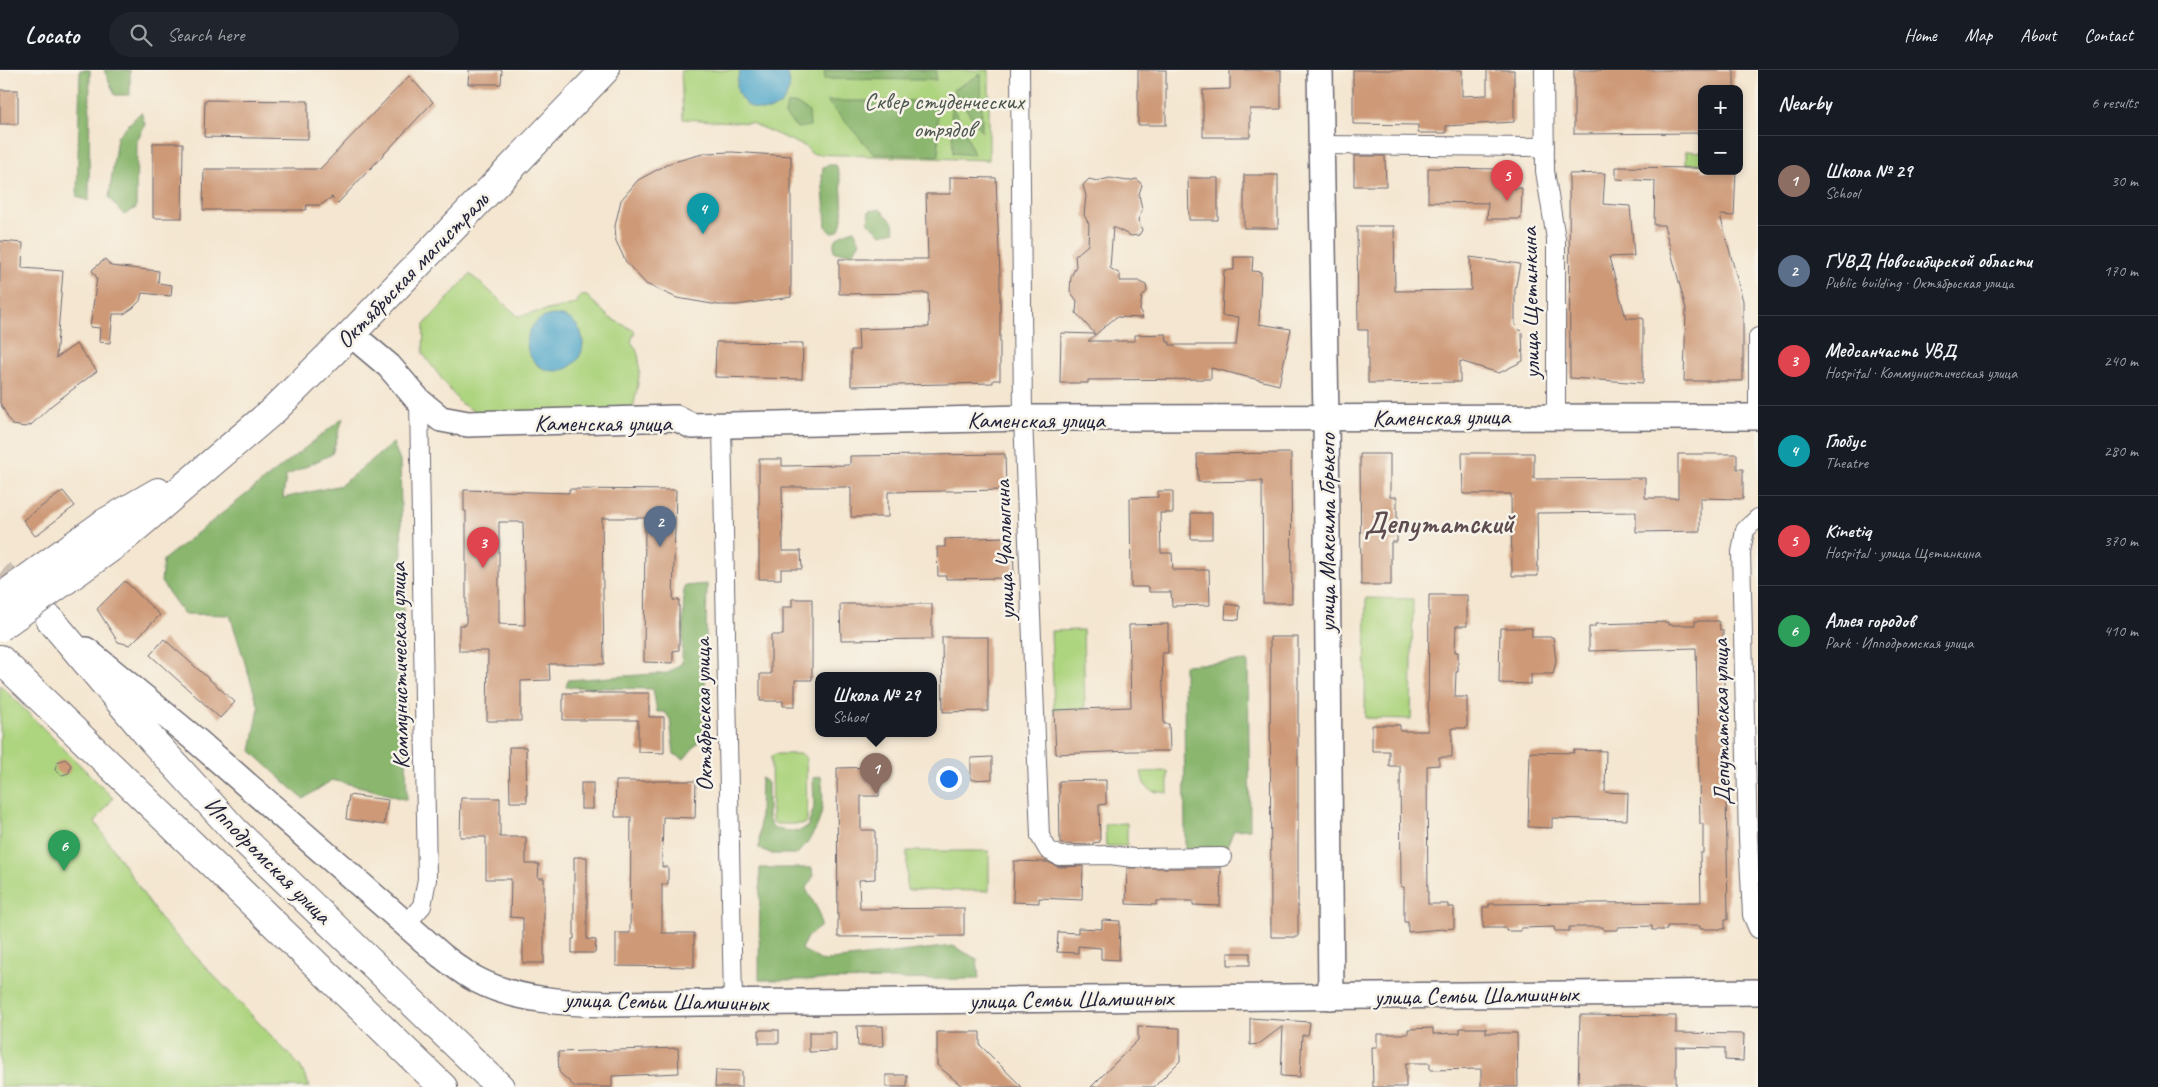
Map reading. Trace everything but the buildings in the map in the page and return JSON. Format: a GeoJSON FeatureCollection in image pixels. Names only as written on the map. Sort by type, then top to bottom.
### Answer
{"type":"FeatureCollection","features":[{"type":"Feature","properties":{"kind":"main road","name":"Октябрьская магистраль"},"geometry":{"type":"LineString","coordinates":[[0,598],[112,532],[212,461],[275,409],[351,334],[605,70]]}},
{"type":"Feature","properties":{"kind":"main road","name":"Октябрьская магистраль"},"geometry":{"type":"LineString","coordinates":[[0,627],[112,532]]}},
{"type":"Feature","properties":{"kind":"main road","name":"Ипподромская улица"},"geometry":{"type":"LineString","coordinates":[[50,619],[153,741],[235,831],[500,1087]]}},
{"type":"Feature","properties":{"kind":"main road","name":"Ипподромская улица"},"geometry":{"type":"LineString","coordinates":[[0,659],[443,1087]]}},
{"type":"Feature","properties":{"kind":"street","name":"улица Чаплыгина"},"geometry":{"type":"LineString","coordinates":[[1020,70],[1024,418],[1037,810],[1040,836],[1048,850],[1059,856],[1110,855],[1133,858],[1222,857]]}},
{"type":"Feature","properties":{"kind":"street","name":"улица Максима Горького"},"geometry":{"type":"LineString","coordinates":[[1320,70],[1326,419],[1330,997]]}},
{"type":"Feature","properties":{"kind":"street","name":"улица Щетинкина"},"geometry":{"type":"LineString","coordinates":[[1544,70],[1545,170],[1556,239],[1556,416]]}},
{"type":"Feature","properties":{"kind":"street"},"geometry":{"type":"LineString","coordinates":[[1321,146],[1545,147]]}},
{"type":"Feature","properties":{"kind":"street","name":"Каменская улица"},"geometry":{"type":"LineString","coordinates":[[351,334],[389,366],[419,401],[441,419],[468,424],[676,418],[692,426],[722,426],[1024,418],[1758,417]]}},
{"type":"Feature","properties":{"kind":"street"},"geometry":{"type":"LineString","coordinates":[[1758,337],[1758,410]]}},
{"type":"Feature","properties":{"kind":"street","name":"Коммунистическая улица"},"geometry":{"type":"LineString","coordinates":[[406,924],[422,906],[427,879],[419,401]]}},
{"type":"Feature","properties":{"kind":"street","name":"Октябрьская улица"},"geometry":{"type":"LineString","coordinates":[[722,426],[732,1003]]}},
{"type":"Feature","properties":{"kind":"street","name":"Депутатская улица"},"geometry":{"type":"LineString","coordinates":[[1758,518],[1745,530],[1742,552],[1748,853],[1752,915],[1758,929]]}},
{"type":"Feature","properties":{"kind":"street","name":"улица Семьи Шамшиных"},"geometry":{"type":"LineString","coordinates":[[50,619],[197,741],[442,956],[477,980],[515,994],[568,1003],[732,1003],[1758,992]]}},
{"type":"Feature","properties":{"kind":"green space"},"geometry":{"type":"Polygon","coordinates":[[[80,70],[90,70],[89,201],[77,197],[80,70]]]}},
{"type":"Feature","properties":{"kind":"green space"},"geometry":{"type":"Polygon","coordinates":[[[104,70],[130,70],[130,95],[115,95],[104,70]]]}},
{"type":"Feature","properties":{"kind":"green space","name":"Сквер студенческих отрядов"},"geometry":{"type":"Polygon","coordinates":[[[681,70],[989,70],[989,160],[812,154],[806,147],[751,123],[683,119],[681,70]]]}},
{"type":"Feature","properties":{"kind":"green space"},"geometry":{"type":"Polygon","coordinates":[[[825,70],[936,70],[936,80],[824,79],[825,70]]]}},
{"type":"Feature","properties":{"kind":"green space"},"geometry":{"type":"Polygon","coordinates":[[[981,74],[982,132],[953,90],[981,74]]]}},
{"type":"Feature","properties":{"kind":"green space"},"geometry":{"type":"Polygon","coordinates":[[[827,101],[937,101],[939,156],[874,154],[827,101]]]}},
{"type":"Feature","properties":{"kind":"green space"},"geometry":{"type":"Polygon","coordinates":[[[787,104],[797,104],[809,112],[810,126],[797,128],[785,115],[787,104]]]}},
{"type":"Feature","properties":{"kind":"green space"},"geometry":{"type":"Polygon","coordinates":[[[951,105],[963,125],[974,155],[953,153],[951,105]]]}},
{"type":"Feature","properties":{"kind":"green space"},"geometry":{"type":"Polygon","coordinates":[[[141,112],[145,124],[137,141],[136,208],[124,215],[109,198],[117,136],[141,112]]]}},
{"type":"Feature","properties":{"kind":"green space"},"geometry":{"type":"Polygon","coordinates":[[[1686,151],[1698,152],[1698,164],[1686,164],[1686,151]]]}},
{"type":"Feature","properties":{"kind":"green space"},"geometry":{"type":"Polygon","coordinates":[[[836,165],[842,198],[840,226],[838,231],[831,233],[826,226],[822,175],[823,167],[836,165]]]}},
{"type":"Feature","properties":{"kind":"green space"},"geometry":{"type":"Polygon","coordinates":[[[880,209],[892,221],[895,231],[881,234],[868,222],[869,211],[880,209]]]}},
{"type":"Feature","properties":{"kind":"green space"},"geometry":{"type":"Polygon","coordinates":[[[854,230],[860,242],[853,253],[834,252],[834,241],[842,234],[854,230]]]}},
{"type":"Feature","properties":{"kind":"green space"},"geometry":{"type":"Polygon","coordinates":[[[470,274],[518,316],[576,304],[580,296],[587,296],[610,318],[635,331],[631,342],[636,349],[638,357],[639,374],[633,410],[491,421],[460,403],[423,354],[424,325],[470,274]],[[570,319],[528,352],[539,367],[582,333],[570,319]]]}},
{"type":"Feature","properties":{"kind":"green space"},"geometry":{"type":"Polygon","coordinates":[[[343,418],[332,454],[286,476],[283,498],[341,485],[393,443],[400,460],[407,800],[332,780],[303,799],[251,751],[259,708],[230,615],[184,614],[161,582],[163,560],[343,418]]]}},
{"type":"Feature","properties":{"kind":"green space"},"geometry":{"type":"Polygon","coordinates":[[[707,584],[704,735],[684,759],[674,754],[670,719],[665,712],[657,712],[653,689],[566,687],[568,680],[668,673],[682,663],[684,586],[707,584]]]}},
{"type":"Feature","properties":{"kind":"green space"},"geometry":{"type":"Polygon","coordinates":[[[1366,598],[1413,599],[1411,719],[1365,718],[1366,598]]]}},
{"type":"Feature","properties":{"kind":"green space"},"geometry":{"type":"Polygon","coordinates":[[[1083,630],[1085,709],[1054,710],[1051,631],[1083,630]]]}},
{"type":"Feature","properties":{"kind":"green space"},"geometry":{"type":"Polygon","coordinates":[[[1248,661],[1250,829],[1234,830],[1226,848],[1185,849],[1184,665],[1248,661]]]}},
{"type":"Feature","properties":{"kind":"green space"},"geometry":{"type":"Polygon","coordinates":[[[0,685],[113,798],[95,822],[161,920],[300,1066],[310,1087],[0,1087],[0,685]]]}},
{"type":"Feature","properties":{"kind":"green space"},"geometry":{"type":"Polygon","coordinates":[[[775,754],[802,754],[806,758],[807,821],[805,824],[776,824],[772,821],[771,757],[775,754]]]}},
{"type":"Feature","properties":{"kind":"green space"},"geometry":{"type":"Polygon","coordinates":[[[1168,771],[1168,793],[1152,791],[1144,784],[1141,772],[1168,771]]]}},
{"type":"Feature","properties":{"kind":"green space"},"geometry":{"type":"Polygon","coordinates":[[[821,776],[823,799],[820,818],[812,836],[805,845],[797,854],[772,854],[759,848],[761,778],[768,783],[768,819],[774,829],[798,832],[808,826],[814,807],[813,778],[821,776]]]}},
{"type":"Feature","properties":{"kind":"green space"},"geometry":{"type":"Polygon","coordinates":[[[1127,823],[1127,846],[1106,846],[1105,824],[1127,823]]]}},
{"type":"Feature","properties":{"kind":"green space"},"geometry":{"type":"Polygon","coordinates":[[[907,851],[989,851],[989,891],[907,890],[907,851]]]}},
{"type":"Feature","properties":{"kind":"green space"},"geometry":{"type":"Polygon","coordinates":[[[760,868],[812,868],[813,877],[806,889],[819,912],[821,926],[807,937],[801,949],[822,961],[953,946],[977,959],[979,979],[759,980],[760,868]]]}},
{"type":"Feature","properties":{"kind":"water"},"geometry":{"type":"Polygon","coordinates":[[[741,70],[785,70],[789,78],[789,87],[782,103],[773,109],[763,110],[753,108],[744,102],[739,94],[737,83],[741,70]]]}},
{"type":"Feature","properties":{"kind":"water"},"geometry":{"type":"Polygon","coordinates":[[[549,315],[561,315],[571,319],[579,327],[583,343],[579,359],[571,367],[561,371],[549,371],[539,367],[531,359],[527,349],[527,337],[531,327],[539,319],[549,315]]]}},
{"type":"Feature","properties":{"kind":"tunnel"},"geometry":{"type":"LineString","coordinates":[[0,573],[32,603]]}},
{"type":"Feature","properties":{"kind":"place","name":"Kinetiq"},"geometry":{"type":"Point","coordinates":[1507,201]}},
{"type":"Feature","properties":{"kind":"place","name":"Глобус"},"geometry":{"type":"Point","coordinates":[703,234]}},
{"type":"Feature","properties":{"kind":"place","name":"ГУВД Новосибирской области"},"geometry":{"type":"Point","coordinates":[660,547]}},
{"type":"Feature","properties":{"kind":"place","name":"Медсанчасть УВД"},"geometry":{"type":"Point","coordinates":[483,568]}},
{"type":"Feature","properties":{"kind":"place","name":"Школа № 29"},"geometry":{"type":"Point","coordinates":[876,794]}},
{"type":"Feature","properties":{"kind":"place","name":"Аллея городов"},"geometry":{"type":"Point","coordinates":[64,871]}},
{"type":"Feature","properties":{"kind":"district","name":"Депутатский"},"geometry":{"type":"Point","coordinates":[1439,523]}}]}
